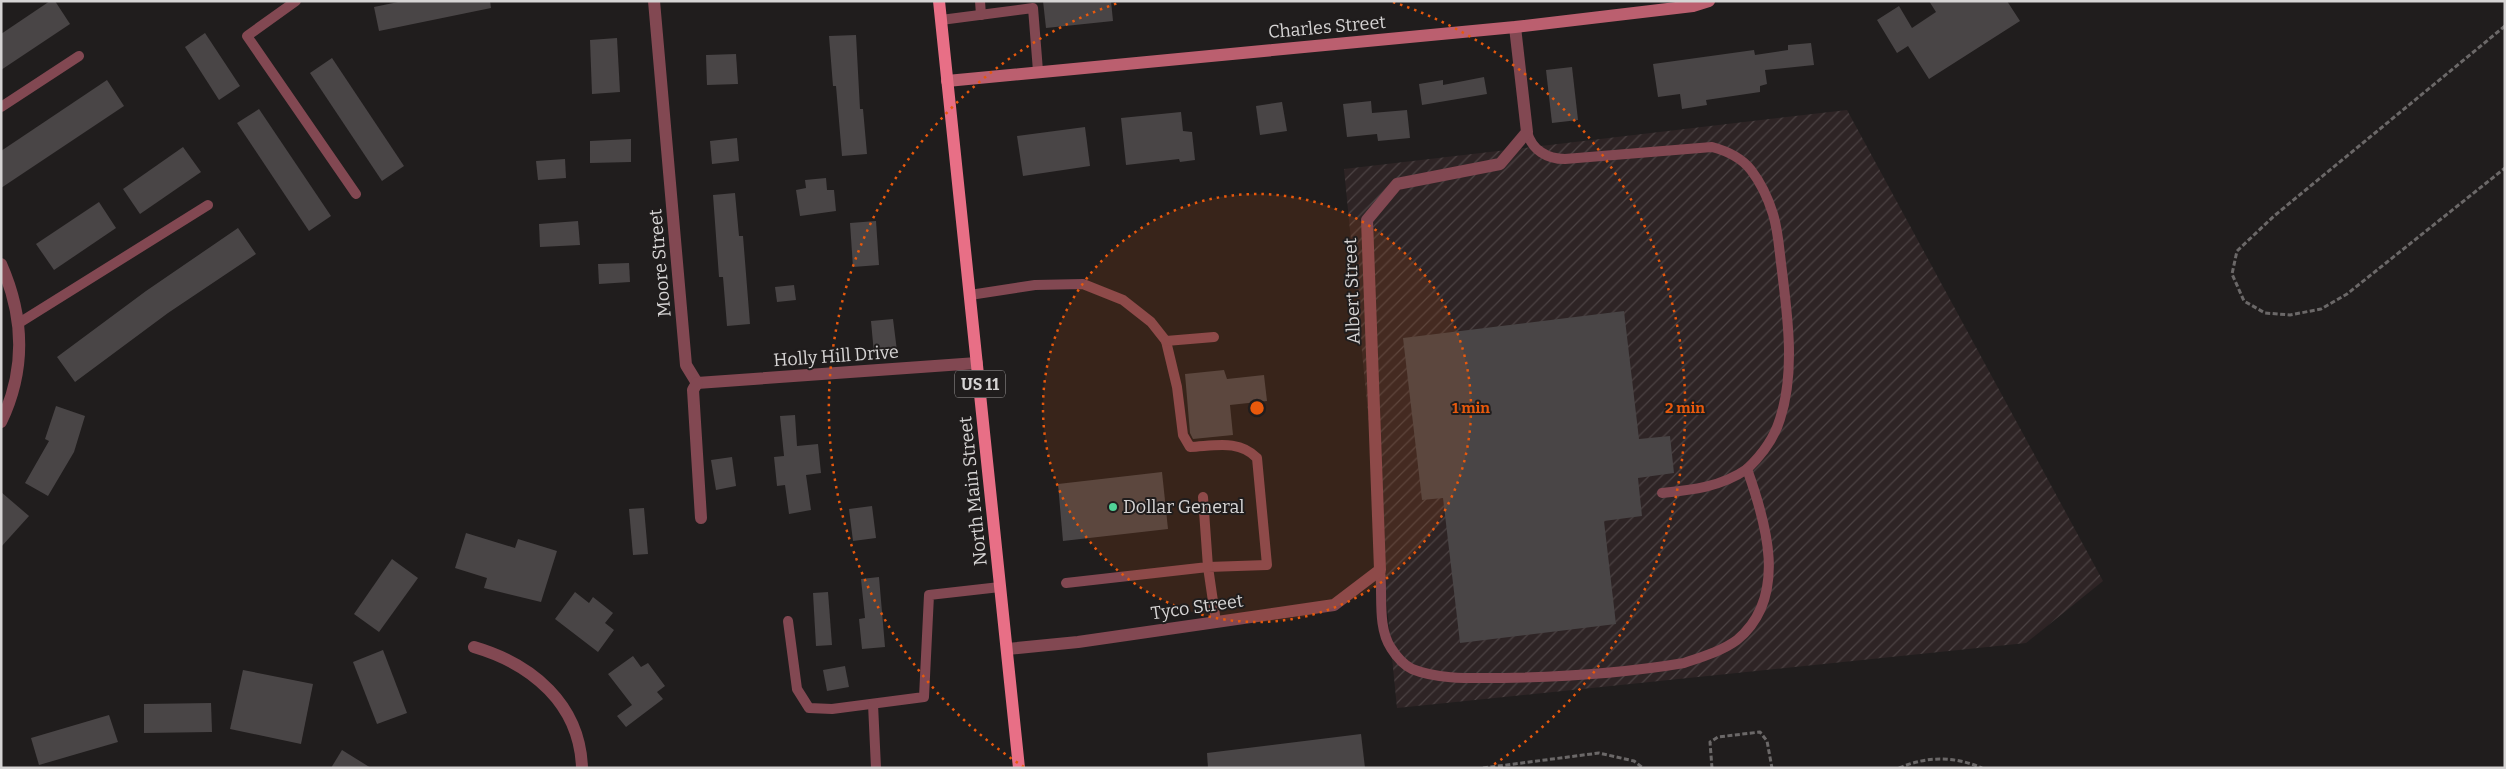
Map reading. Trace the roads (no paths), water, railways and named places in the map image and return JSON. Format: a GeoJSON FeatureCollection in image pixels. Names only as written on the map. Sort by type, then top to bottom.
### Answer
{"type":"FeatureCollection","features":[{"type":"Feature","properties":{"kind":"main road","name":"North Main Street"},"geometry":{"type":"LineString","coordinates":[[939,1],[1019,768]]}},
{"type":"Feature","properties":{"kind":"street","name":"Moore Street"},"geometry":{"type":"LineString","coordinates":[[654,1],[686,364],[697,383]]}},
{"type":"Feature","properties":{"kind":"street","name":"Charles Street"},"geometry":{"type":"LineString","coordinates":[[947,81],[1515,27],[1693,6],[1709,1]]}},
{"type":"Feature","properties":{"kind":"street"},"geometry":{"type":"LineString","coordinates":[[1515,27],[1527,132]]}},
{"type":"Feature","properties":{"kind":"street","name":"Albert Street"},"geometry":{"type":"LineString","coordinates":[[1380,570],[1367,220],[1397,184],[1500,164],[1527,132]]}},
{"type":"Feature","properties":{"kind":"street"},"geometry":{"type":"LineString","coordinates":[[1,264],[11,290],[19,323],[19,364],[13,389],[1,422]]}},
{"type":"Feature","properties":{"kind":"street","name":"Holly Hill Drive"},"geometry":{"type":"LineString","coordinates":[[697,383],[978,363]]}},
{"type":"Feature","properties":{"kind":"street"},"geometry":{"type":"LineString","coordinates":[[697,383],[692,390],[701,518]]}},
{"type":"Feature","properties":{"kind":"street","name":"Tyco Street"},"geometry":{"type":"LineString","coordinates":[[1007,649],[1078,642],[1334,605],[1380,570]]}},
{"type":"Feature","properties":{"kind":"street"},"geometry":{"type":"LineString","coordinates":[[474,647],[519,666],[552,691],[565,708],[574,727],[581,749],[582,768]]}},
{"type":"Feature","properties":{"kind":"lane"},"geometry":{"type":"LineString","coordinates":[[296,1],[247,36],[356,194]]}},
{"type":"Feature","properties":{"kind":"lane"},"geometry":{"type":"LineString","coordinates":[[980,1],[981,15]]}},
{"type":"Feature","properties":{"kind":"lane"},"geometry":{"type":"LineString","coordinates":[[941,20],[981,15],[1011,6],[1034,5],[1038,71]]}},
{"type":"Feature","properties":{"kind":"lane"},"geometry":{"type":"LineString","coordinates":[[1,107],[79,56]]}},
{"type":"Feature","properties":{"kind":"lane"},"geometry":{"type":"LineString","coordinates":[[1527,132],[1536,148],[1552,158],[1565,159],[1707,147],[1732,154],[1745,164],[1756,176],[1767,198],[1777,231],[1784,286],[1788,366],[1784,405],[1775,433],[1764,451],[1747,469],[1720,483],[1704,488],[1662,493]]}},
{"type":"Feature","properties":{"kind":"lane"},"geometry":{"type":"LineString","coordinates":[[19,323],[208,205]]}},
{"type":"Feature","properties":{"kind":"lane"},"geometry":{"type":"LineString","coordinates":[[970,295],[1035,285],[1084,284],[1123,300],[1151,322],[1166,341],[1177,387],[1183,436],[1190,446],[1237,445],[1248,448],[1257,458],[1268,565],[1208,567],[1066,583]]}},
{"type":"Feature","properties":{"kind":"lane"},"geometry":{"type":"LineString","coordinates":[[1166,341],[1214,337]]}},
{"type":"Feature","properties":{"kind":"lane"},"geometry":{"type":"LineString","coordinates":[[1380,570],[1383,628],[1390,647],[1398,658],[1412,669],[1431,674],[1474,678],[1559,676],[1684,663],[1704,657],[1736,641],[1749,628],[1765,598],[1769,571],[1765,537],[1758,502],[1747,469]]}},
{"type":"Feature","properties":{"kind":"lane"},"geometry":{"type":"LineString","coordinates":[[1203,497],[1208,567],[1216,622]]}},
{"type":"Feature","properties":{"kind":"lane"},"geometry":{"type":"LineString","coordinates":[[788,621],[797,688],[809,708],[832,709],[924,697],[929,595],[1000,587]]}},
{"type":"Feature","properties":{"kind":"lane"},"geometry":{"type":"LineString","coordinates":[[873,704],[876,768]]}},
{"type":"Feature","properties":{"kind":"place","name":"Dollar General"},"geometry":{"type":"Point","coordinates":[1113,507]}}]}
